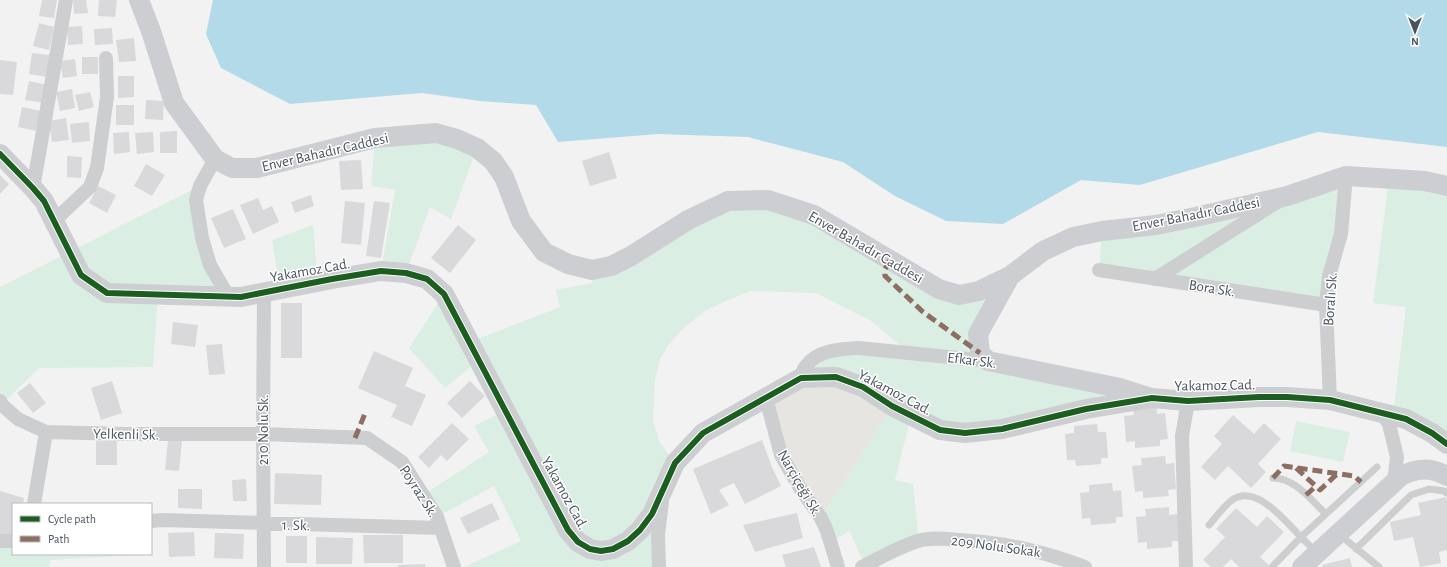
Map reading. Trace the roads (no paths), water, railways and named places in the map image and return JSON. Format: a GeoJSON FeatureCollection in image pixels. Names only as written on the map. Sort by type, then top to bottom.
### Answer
{"type":"FeatureCollection","features":[{"type":"Feature","properties":{"kind":"street"},"geometry":{"type":"LineString","coordinates":[[33,188],[66,0]]}},
{"type":"Feature","properties":{"kind":"street","name":"Enver Bahadır Caddesi"},"geometry":{"type":"LineString","coordinates":[[139,0],[151,31],[174,103],[215,159],[232,168],[257,168],[375,138],[436,133],[457,139],[477,148],[493,161],[504,177],[521,221],[544,252],[568,264],[592,270],[611,266],[631,256],[688,220],[728,201],[768,200],[814,215],[939,289],[959,294],[979,291],[1010,276],[1043,251],[1073,237],[1102,231],[1156,225],[1287,196],[1346,176],[1426,181],[1447,186]]}},
{"type":"Feature","properties":{"kind":"street"},"geometry":{"type":"LineString","coordinates":[[55,220],[90,187],[97,168],[107,97],[106,58]]}},
{"type":"Feature","properties":{"kind":"street","name":"Yakamoz Cad."},"geometry":{"type":"LineString","coordinates":[[0,154],[44,201],[55,220],[81,275],[107,293],[241,296],[381,271],[406,273],[427,280],[444,294],[568,530],[578,542],[590,549],[601,551],[613,549],[628,541],[640,530],[652,514],[675,463],[703,433],[800,378],[836,377],[863,387],[892,406],[940,430],[965,433],[1002,429],[1086,409],[1152,398],[1188,401],[1287,397],[1330,400],[1406,420],[1432,433],[1447,444]]}},
{"type":"Feature","properties":{"kind":"street"},"geometry":{"type":"LineString","coordinates":[[215,159],[200,186],[196,200],[202,238],[210,266],[228,296]]}},
{"type":"Feature","properties":{"kind":"street","name":"Boralı Sk."},"geometry":{"type":"LineString","coordinates":[[1330,400],[1326,305],[1328,276],[1341,234],[1346,176]]}},
{"type":"Feature","properties":{"kind":"street"},"geometry":{"type":"LineString","coordinates":[[1155,279],[1287,196]]}},
{"type":"Feature","properties":{"kind":"street","name":"Bora Sk."},"geometry":{"type":"LineString","coordinates":[[1099,270],[1326,305]]}},
{"type":"Feature","properties":{"kind":"street"},"geometry":{"type":"LineString","coordinates":[[988,361],[980,353],[978,334],[1010,276]]}},
{"type":"Feature","properties":{"kind":"street","name":"210 Nolu Sk."},"geometry":{"type":"LineString","coordinates":[[264,292],[264,567]]}},
{"type":"Feature","properties":{"kind":"street","name":"Efkar Sk."},"geometry":{"type":"LineString","coordinates":[[800,378],[806,366],[818,356],[838,349],[859,348],[988,361],[1120,388],[1152,398]]}},
{"type":"Feature","properties":{"kind":"street","name":"Narçiçeği Sk."},"geometry":{"type":"LineString","coordinates":[[766,398],[781,455],[800,488],[821,518],[827,531],[838,567]]}},
{"type":"Feature","properties":{"kind":"street","name":"Yelkenli Sk."},"geometry":{"type":"LineString","coordinates":[[0,401],[2,405],[18,420],[46,432],[126,434],[263,434]]}},
{"type":"Feature","properties":{"kind":"street"},"geometry":{"type":"LineString","coordinates":[[1186,567],[1182,436],[1188,401]]}},
{"type":"Feature","properties":{"kind":"street"},"geometry":{"type":"LineString","coordinates":[[1382,413],[1390,424],[1397,457],[1394,483]]}},
{"type":"Feature","properties":{"kind":"street"},"geometry":{"type":"LineString","coordinates":[[34,503],[46,432]]}},
{"type":"Feature","properties":{"kind":"street","name":"Poyraz Sk."},"geometry":{"type":"LineString","coordinates":[[263,434],[366,438],[402,462],[437,517],[454,567]]}},
{"type":"Feature","properties":{"kind":"street"},"geometry":{"type":"LineString","coordinates":[[1302,567],[1401,476],[1412,471],[1426,469],[1447,476]]}},
{"type":"Feature","properties":{"kind":"street"},"geometry":{"type":"LineString","coordinates":[[659,567],[658,535],[663,487]]}},
{"type":"Feature","properties":{"kind":"street","name":"1. Sk."},"geometry":{"type":"LineString","coordinates":[[152,522],[162,520],[441,528]]}},
{"type":"Feature","properties":{"kind":"street","name":"209 Nolu Sokak"},"geometry":{"type":"LineString","coordinates":[[862,567],[919,541],[946,539],[981,541],[1020,546],[1052,555],[1085,567]]}},
{"type":"Feature","properties":{"kind":"street"},"geometry":{"type":"LineString","coordinates":[[0,541],[12,541]]}},
{"type":"Feature","properties":{"kind":"lane"},"geometry":{"type":"LineString","coordinates":[[1272,567],[1301,537],[1377,467]]}},
{"type":"Feature","properties":{"kind":"lane"},"geometry":{"type":"LineString","coordinates":[[1272,478],[1281,478],[1289,481],[1326,514]]}},
{"type":"Feature","properties":{"kind":"lane"},"geometry":{"type":"LineString","coordinates":[[1356,549],[1411,495],[1428,489],[1444,491],[1447,493]]}},
{"type":"Feature","properties":{"kind":"lane"},"geometry":{"type":"LineString","coordinates":[[1209,525],[1232,500],[1239,496],[1254,497],[1266,504],[1317,553]]}},
{"type":"Feature","properties":{"kind":"lane"},"geometry":{"type":"LineString","coordinates":[[1338,534],[1379,567]]}},
{"type":"Feature","properties":{"kind":"water"},"geometry":{"type":"Polygon","coordinates":[[[213,0],[1447,0],[1447,147],[1318,132],[1140,185],[1081,180],[1003,224],[946,221],[895,196],[843,162],[748,137],[658,134],[558,142],[536,105],[480,101],[422,93],[290,104],[221,68],[206,34],[213,0]]]}}]}
